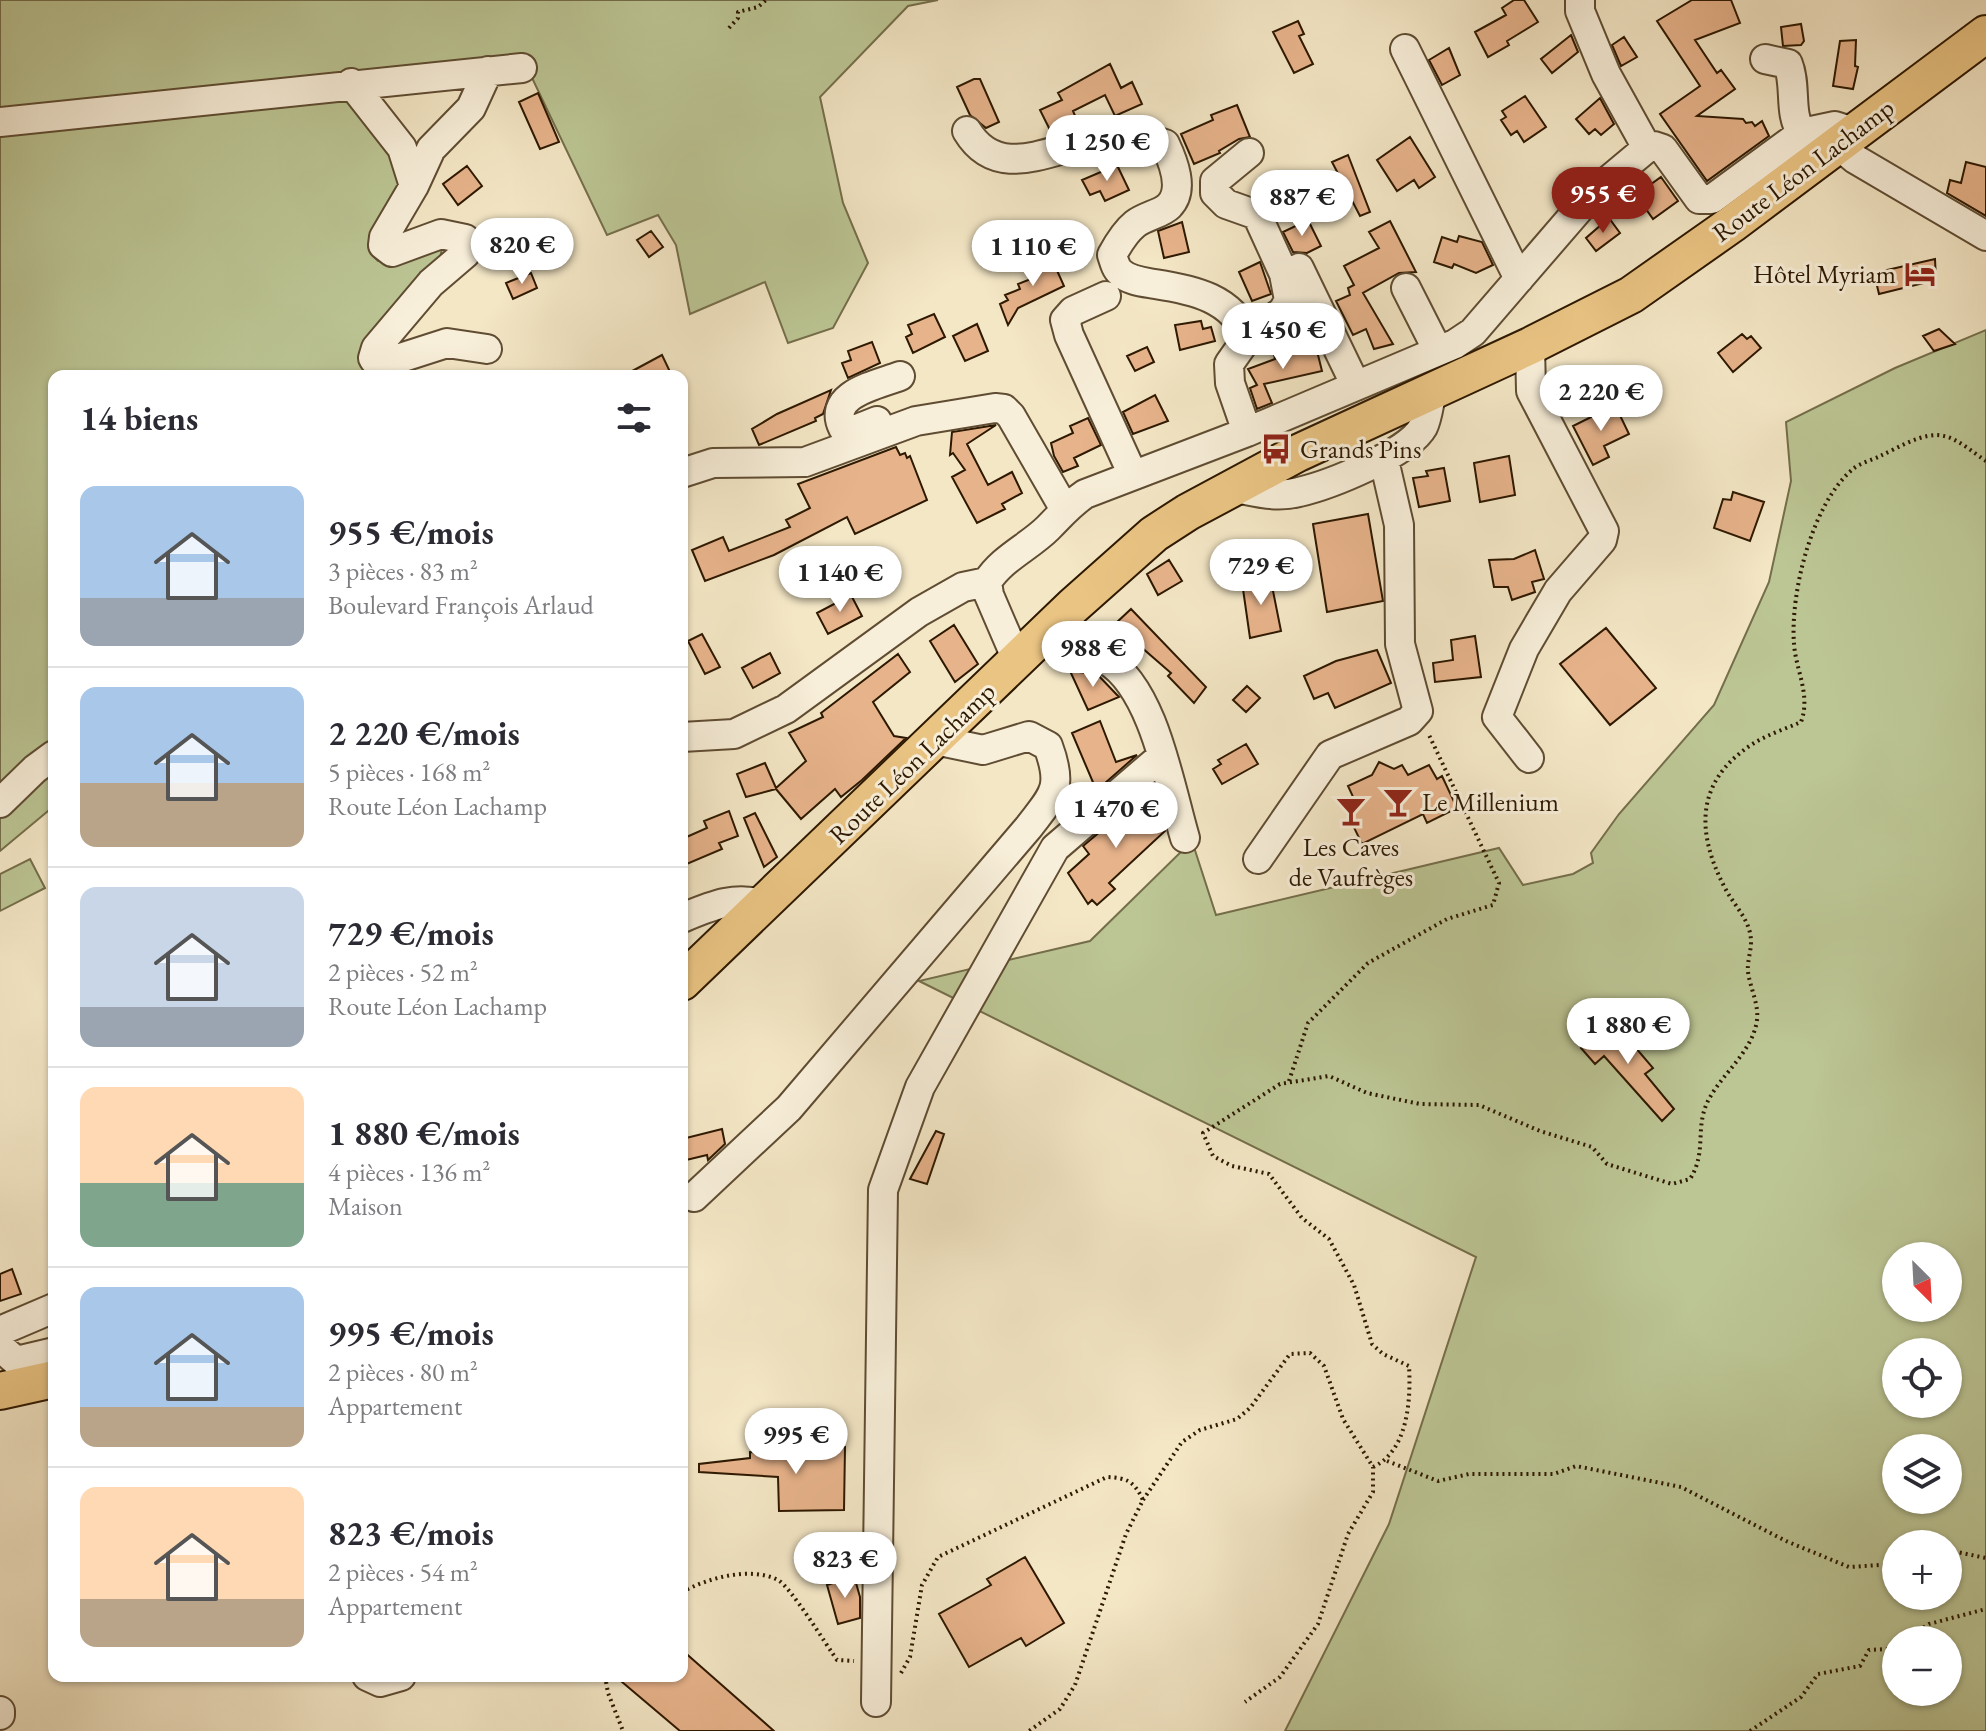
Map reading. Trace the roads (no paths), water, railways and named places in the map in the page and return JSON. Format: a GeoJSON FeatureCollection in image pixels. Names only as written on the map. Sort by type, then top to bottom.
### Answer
{"type":"FeatureCollection","features":[{"type":"Feature","properties":{"kind":"main road","name":"Route Léon Lachamp"},"geometry":{"type":"LineString","coordinates":[[688,976],[1017,660],[1154,534],[1232,487],[1530,346],[1642,287],[1986,34]]}},
{"type":"Feature","properties":{"kind":"main road"},"geometry":{"type":"LineString","coordinates":[[0,1391],[48,1380]]}},
{"type":"Feature","properties":{"kind":"street"},"geometry":{"type":"LineString","coordinates":[[1580,0],[1580,11],[1606,74],[1647,148]]}},
{"type":"Feature","properties":{"kind":"street"},"geometry":{"type":"LineString","coordinates":[[1405,49],[1519,279]]}},
{"type":"Feature","properties":{"kind":"street"},"geometry":{"type":"LineString","coordinates":[[1765,59],[1788,64],[1793,75],[1796,124],[1802,133]]}},
{"type":"Feature","properties":{"kind":"street"},"geometry":{"type":"LineString","coordinates":[[0,122],[351,83],[522,68]]}},
{"type":"Feature","properties":{"kind":"street"},"geometry":{"type":"LineString","coordinates":[[487,349],[447,343],[391,361],[375,361],[373,358],[376,348],[431,283],[466,253],[468,246],[465,239],[441,234],[392,252],[383,245],[431,149],[471,108],[488,71]]}},
{"type":"Feature","properties":{"kind":"street"},"geometry":{"type":"LineString","coordinates":[[351,83],[402,148],[414,186]]}},
{"type":"Feature","properties":{"kind":"street"},"geometry":{"type":"LineString","coordinates":[[1017,660],[989,595],[987,582],[994,571],[1047,529],[1064,508],[1085,494],[1132,473],[1247,432],[1438,351],[1473,332],[1592,194],[1647,148],[1654,146],[1663,149],[1699,199],[1712,199],[1802,133],[1835,126],[1846,138],[1855,159],[1986,236]]}},
{"type":"Feature","properties":{"kind":"street"},"geometry":{"type":"LineString","coordinates":[[967,131],[973,142],[1012,160],[1045,156],[1096,141],[1151,139],[1165,144],[1172,159],[1176,193],[1169,206],[1135,224],[1119,242],[1112,255],[1118,271],[1133,280],[1190,289],[1226,306],[1241,320],[1248,337]]}},
{"type":"Feature","properties":{"kind":"street"},"geometry":{"type":"LineString","coordinates":[[1247,432],[1230,383],[1229,364],[1248,337],[1283,311],[1289,300],[1284,274],[1257,215],[1226,204],[1215,193],[1215,181],[1249,153]]}},
{"type":"Feature","properties":{"kind":"street"},"geometry":{"type":"LineString","coordinates":[[1299,268],[1356,386]]}},
{"type":"Feature","properties":{"kind":"street"},"geometry":{"type":"LineString","coordinates":[[1406,288],[1438,351]]}},
{"type":"Feature","properties":{"kind":"street"},"geometry":{"type":"LineString","coordinates":[[1106,296],[1073,311],[1065,320],[1132,473]]}},
{"type":"Feature","properties":{"kind":"street"},"geometry":{"type":"LineString","coordinates":[[1529,758],[1497,717],[1524,649],[1558,591],[1602,540],[1604,531],[1531,391],[1530,346]]}},
{"type":"Feature","properties":{"kind":"street"},"geometry":{"type":"LineString","coordinates":[[900,376],[848,396],[839,409],[838,418],[843,428],[852,431],[900,412],[909,413],[916,421]]}},
{"type":"Feature","properties":{"kind":"street"},"geometry":{"type":"LineString","coordinates":[[1232,487],[1270,495],[1299,493],[1384,460],[1406,445],[1423,427],[1432,391]]}},
{"type":"Feature","properties":{"kind":"street"},"geometry":{"type":"LineString","coordinates":[[688,471],[713,463],[805,462],[916,421],[1004,409],[1064,508]]}},
{"type":"Feature","properties":{"kind":"street"},"geometry":{"type":"LineString","coordinates":[[1258,859],[1330,755],[1409,721],[1418,711],[1400,644],[1399,525],[1384,460]]}},
{"type":"Feature","properties":{"kind":"street"},"geometry":{"type":"LineString","coordinates":[[688,737],[734,734],[786,709],[919,612],[963,587],[987,582]]}},
{"type":"Feature","properties":{"kind":"street"},"geometry":{"type":"LineString","coordinates":[[1047,632],[1070,653],[1093,654],[1107,660],[1129,682],[1148,714],[1185,838]]}},
{"type":"Feature","properties":{"kind":"street"},"geometry":{"type":"LineString","coordinates":[[694,1197],[789,1108],[1028,828],[1056,791],[1055,766],[1048,746],[1029,736],[983,750],[935,740]]}},
{"type":"Feature","properties":{"kind":"street"},"geometry":{"type":"LineString","coordinates":[[876,1702],[883,1190],[920,1087],[1055,848],[1161,757]]}},
{"type":"Feature","properties":{"kind":"street"},"geometry":{"type":"LineString","coordinates":[[0,803],[48,759]]}},
{"type":"Feature","properties":{"kind":"street"},"geometry":{"type":"LineString","coordinates":[[694,913],[735,900],[748,899],[765,905]]}},
{"type":"Feature","properties":{"kind":"street"},"geometry":{"type":"LineString","coordinates":[[0,1331],[48,1311]]}},
{"type":"Feature","properties":{"kind":"street"},"geometry":{"type":"LineString","coordinates":[[0,1347],[16,1361],[48,1353]]}},
{"type":"Feature","properties":{"kind":"place","name":"Hôtel Myriam"},"geometry":{"type":"Point","coordinates":[1920,274]}},
{"type":"Feature","properties":{"kind":"place","name":"Grands Pins"},"geometry":{"type":"Point","coordinates":[1276,449]}},
{"type":"Feature","properties":{"kind":"place","name":"Le Millenium"},"geometry":{"type":"Point","coordinates":[1398,802]}},
{"type":"Feature","properties":{"kind":"place","name":"Les Caves de Vaufrèges"},"geometry":{"type":"Point","coordinates":[1351,811]}}]}
